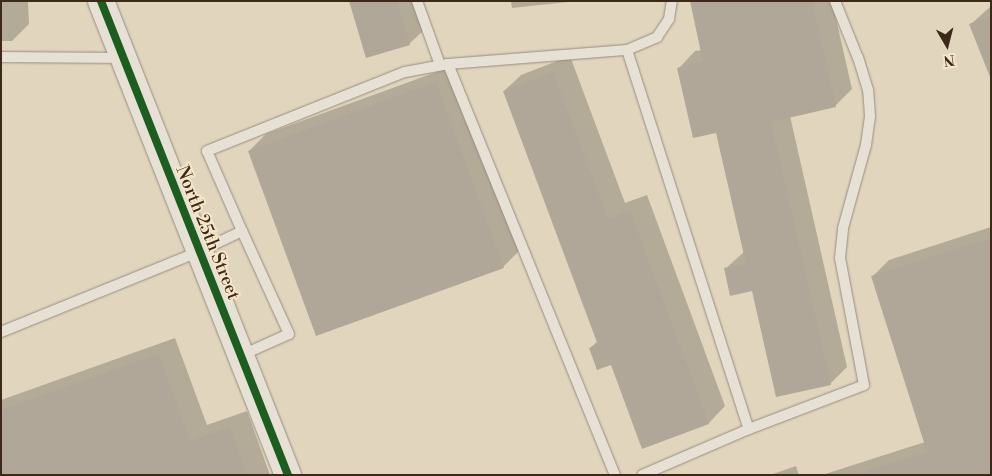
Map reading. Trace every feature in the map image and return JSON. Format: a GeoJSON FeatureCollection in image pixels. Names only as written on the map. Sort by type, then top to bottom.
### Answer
{"type":"FeatureCollection","features":[{"type":"Feature","properties":{"kind":"street","name":"North 25th Street"},"geometry":{"type":"LineString","coordinates":[[100,1],[288,475]]}},
{"type":"Feature","properties":{"kind":"lane"},"geometry":{"type":"LineString","coordinates":[[417,1],[615,475]]}},
{"type":"Feature","properties":{"kind":"lane"},"geometry":{"type":"LineString","coordinates":[[240,356],[288,334],[207,151],[405,72],[444,64],[628,50],[657,37],[669,19],[672,1]]}},
{"type":"Feature","properties":{"kind":"lane"},"geometry":{"type":"LineString","coordinates":[[642,475],[749,429],[864,385],[840,258],[842,228],[866,145],[870,116],[868,90],[858,58],[835,1]]}},
{"type":"Feature","properties":{"kind":"lane"},"geometry":{"type":"LineString","coordinates":[[628,50],[749,429]]}},
{"type":"Feature","properties":{"kind":"lane"},"geometry":{"type":"LineString","coordinates":[[1,57],[121,58]]}},
{"type":"Feature","properties":{"kind":"lane"},"geometry":{"type":"LineString","coordinates":[[1,332],[198,252],[242,231]]}},
{"type":"Feature","properties":{"kind":"building"},"geometry":{"type":"Polygon","coordinates":[[[349,1],[397,1],[410,45],[366,58],[349,1]]]}},
{"type":"Feature","properties":{"kind":"building"},"geometry":{"type":"Polygon","coordinates":[[[690,1],[812,1],[836,107],[771,122],[831,385],[776,397],[752,291],[730,296],[724,268],[746,264],[716,133],[693,138],[677,68],[703,62],[690,1]]]}},
{"type":"Feature","properties":{"kind":"building"},"geometry":{"type":"Polygon","coordinates":[[[991,16],[991,77],[990,77],[969,24],[991,16]]]}},
{"type":"Feature","properties":{"kind":"building"},"geometry":{"type":"Polygon","coordinates":[[[553,72],[608,219],[630,211],[709,424],[642,449],[611,365],[597,370],[589,348],[598,345],[503,91],[553,72]]]}},
{"type":"Feature","properties":{"kind":"building"},"geometry":{"type":"Polygon","coordinates":[[[436,82],[504,268],[316,336],[248,151],[436,82]]]}},
{"type":"Feature","properties":{"kind":"building"},"geometry":{"type":"Polygon","coordinates":[[[991,238],[991,475],[866,475],[866,471],[927,452],[871,276],[991,238]]]}},
{"type":"Feature","properties":{"kind":"building"},"geometry":{"type":"Polygon","coordinates":[[[159,354],[190,441],[230,427],[247,475],[1,475],[1,410],[159,354]]]}},
{"type":"Feature","properties":{"kind":"cycle path"},"geometry":{"type":"LineString","coordinates":[[101,1],[288,475]]}}]}
